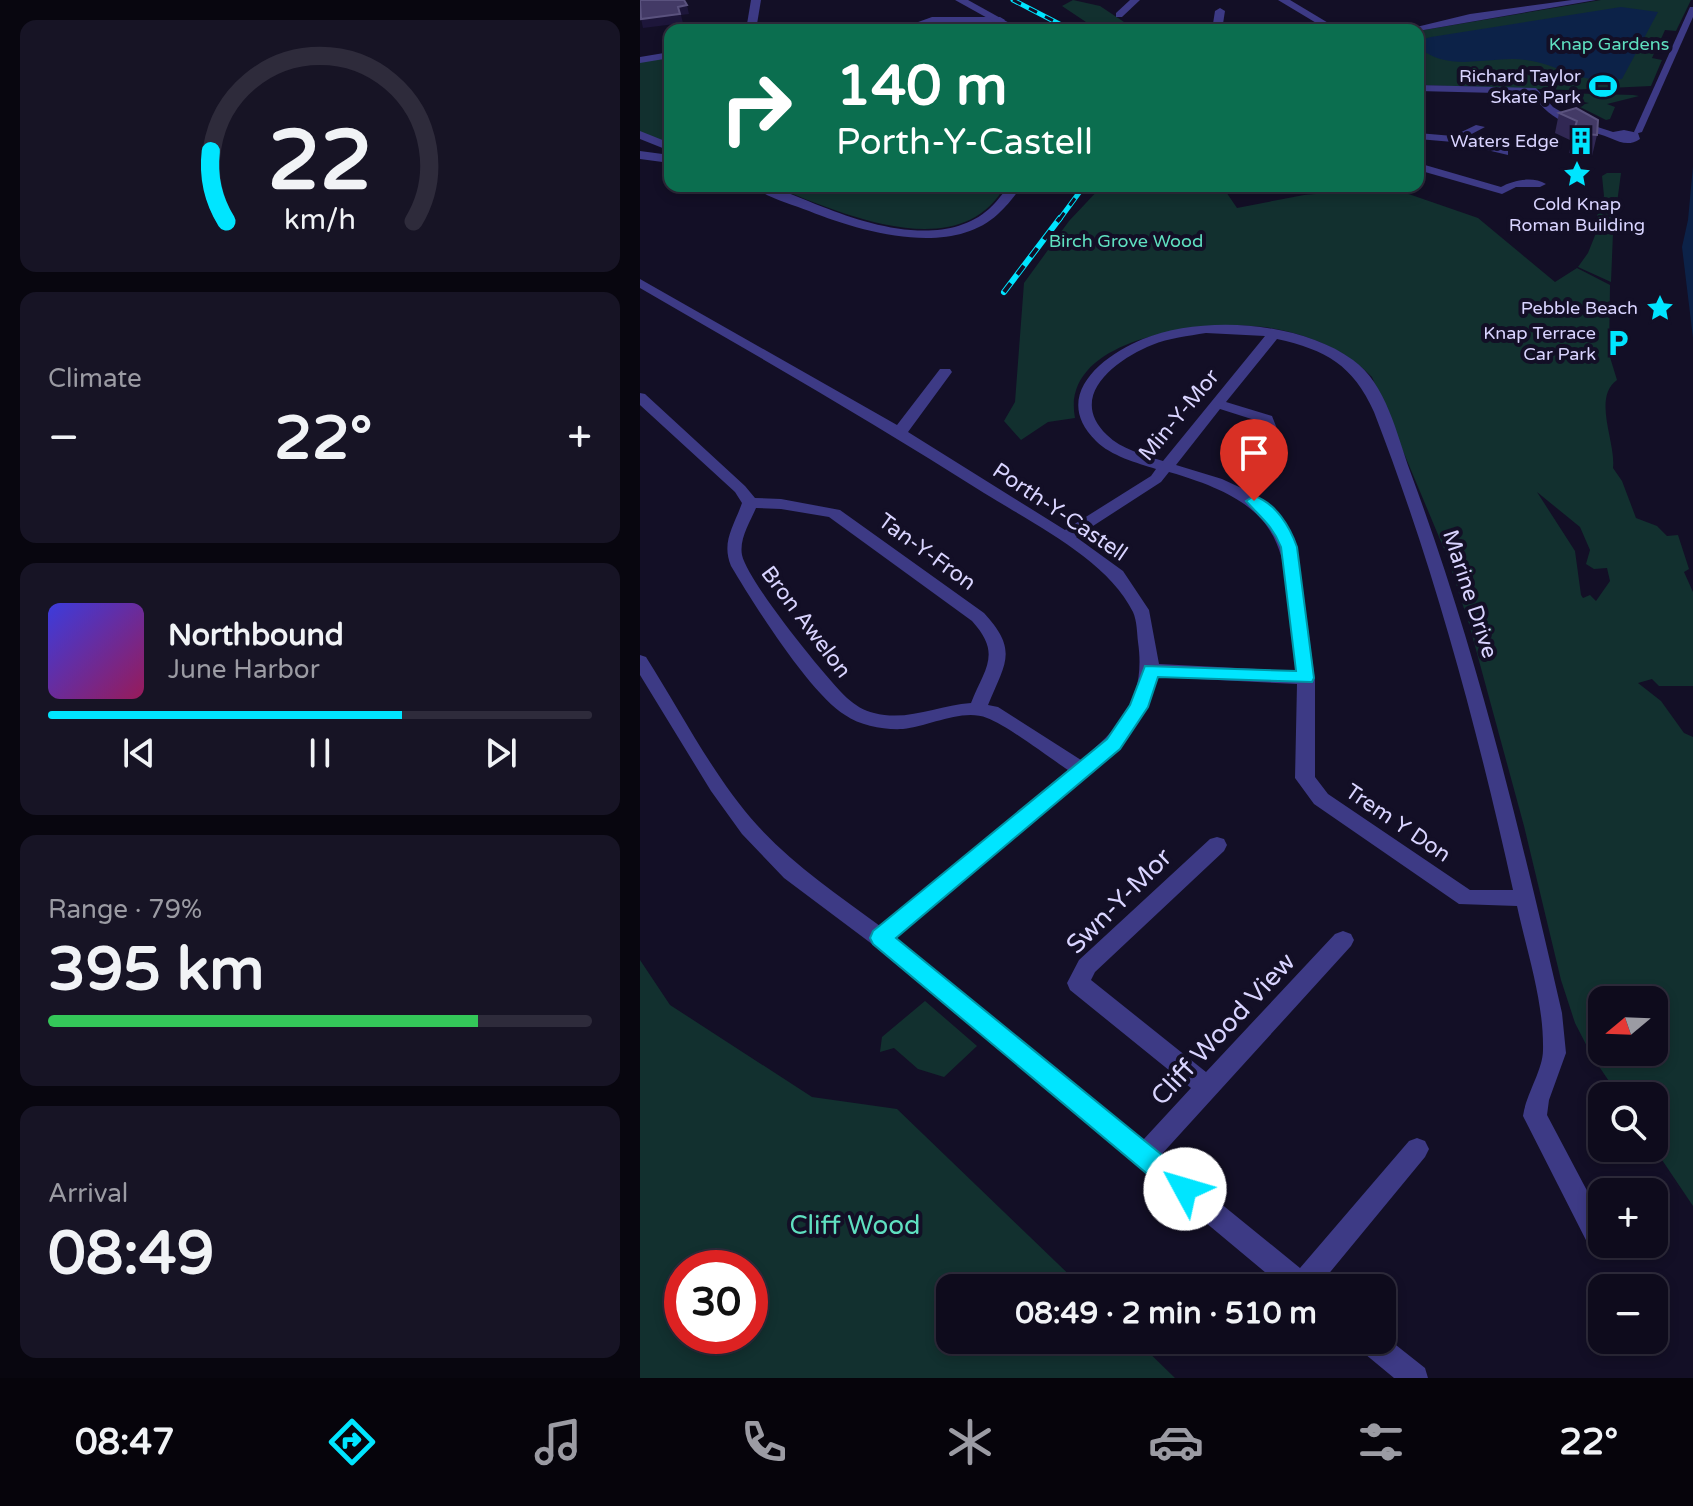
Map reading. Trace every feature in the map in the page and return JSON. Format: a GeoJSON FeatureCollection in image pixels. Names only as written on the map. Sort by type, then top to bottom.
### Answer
{"type":"FeatureCollection","features":[{"type":"Feature","properties":{"kind":"street"},"geometry":{"type":"LineString","coordinates":[[752,24],[756,0]]}},
{"type":"Feature","properties":{"kind":"street"},"geometry":{"type":"LineString","coordinates":[[920,24],[942,15],[953,0]]}},
{"type":"Feature","properties":{"kind":"street"},"geometry":{"type":"LineString","coordinates":[[960,0],[1007,24]]}},
{"type":"Feature","properties":{"kind":"street"},"geometry":{"type":"LineString","coordinates":[[1119,15],[1135,0]]}},
{"type":"Feature","properties":{"kind":"street"},"geometry":{"type":"LineString","coordinates":[[1283,0],[1325,24]]}},
{"type":"Feature","properties":{"kind":"street"},"geometry":{"type":"LineString","coordinates":[[1424,27],[1591,0]]}},
{"type":"Feature","properties":{"kind":"street"},"geometry":{"type":"LineString","coordinates":[[1494,1],[1510,11]]}},
{"type":"Feature","properties":{"kind":"street"},"geometry":{"type":"LineString","coordinates":[[1638,132],[1693,9]]}},
{"type":"Feature","properties":{"kind":"street"},"geometry":{"type":"LineString","coordinates":[[1218,24],[1220,11]]}},
{"type":"Feature","properties":{"kind":"street"},"geometry":{"type":"LineString","coordinates":[[932,20],[1000,20]]}},
{"type":"Feature","properties":{"kind":"street"},"geometry":{"type":"LineString","coordinates":[[643,57],[664,55]]}},
{"type":"Feature","properties":{"kind":"street"},"geometry":{"type":"LineString","coordinates":[[1424,89],[1451,93],[1536,91],[1549,108],[1565,119],[1613,135]]}},
{"type":"Feature","properties":{"kind":"street"},"geometry":{"type":"LineString","coordinates":[[1454,139],[1480,127]]}},
{"type":"Feature","properties":{"kind":"street"},"geometry":{"type":"LineString","coordinates":[[640,135],[664,145]]}},
{"type":"Feature","properties":{"kind":"street"},"geometry":{"type":"LineString","coordinates":[[1424,136],[1454,139],[1504,153]]}},
{"type":"Feature","properties":{"kind":"street"},"geometry":{"type":"LineString","coordinates":[[640,155],[664,158]]}},
{"type":"Feature","properties":{"kind":"street"},"geometry":{"type":"LineString","coordinates":[[1424,168],[1502,191],[1514,184],[1540,184]]}},
{"type":"Feature","properties":{"kind":"street"},"geometry":{"type":"LineString","coordinates":[[774,192],[857,226],[907,233],[950,231],[986,218],[1000,208],[1012,192]]}},
{"type":"Feature","properties":{"kind":"street","name":"Porth-Y-Castell"},"geometry":{"type":"LineString","coordinates":[[640,283],[899,433],[1065,537],[1117,575],[1143,614],[1151,670],[1139,707],[1113,744],[880,938]]}},
{"type":"Feature","properties":{"kind":"street","name":"Marine Drive"},"geometry":{"type":"LineString","coordinates":[[1169,465],[1136,458],[1117,449],[1099,436],[1087,417],[1085,401],[1093,378],[1124,353],[1173,335],[1223,329],[1274,334],[1305,341],[1351,364],[1364,377],[1435,556],[1499,776],[1551,1013],[1555,1053],[1537,1100],[1535,1116],[1588,1218]]}},
{"type":"Feature","properties":{"kind":"street","name":"Min-Y-Mor"},"geometry":{"type":"LineString","coordinates":[[1065,537],[1134,494],[1169,465],[1274,334]]}},
{"type":"Feature","properties":{"kind":"street"},"geometry":{"type":"LineString","coordinates":[[899,433],[945,372]]}},
{"type":"Feature","properties":{"kind":"street"},"geometry":{"type":"LineString","coordinates":[[640,397],[740,489],[750,503]]}},
{"type":"Feature","properties":{"kind":"street"},"geometry":{"type":"LineString","coordinates":[[1217,404],[1267,419],[1274,439]]}},
{"type":"Feature","properties":{"kind":"street","name":"Trem Y Don"},"geometry":{"type":"LineString","coordinates":[[1169,465],[1241,492],[1267,511],[1283,532],[1289,547],[1305,678],[1305,778],[1321,799],[1466,898],[1525,898]]}},
{"type":"Feature","properties":{"kind":"street","name":"Bron Awelon"},"geometry":{"type":"LineString","coordinates":[[750,503],[735,541],[736,562],[839,702],[856,714],[905,724],[978,708]]}},
{"type":"Feature","properties":{"kind":"street","name":"Tan-Y-Fron"},"geometry":{"type":"LineString","coordinates":[[750,503],[773,503],[834,513],[978,617],[996,637],[1000,653],[996,672],[978,708]]}},
{"type":"Feature","properties":{"kind":"street"},"geometry":{"type":"LineString","coordinates":[[640,661],[718,786],[749,829],[791,872],[880,938],[1286,1274]]}},
{"type":"Feature","properties":{"kind":"street"},"geometry":{"type":"LineString","coordinates":[[1151,670],[1305,678]]}},
{"type":"Feature","properties":{"kind":"street"},"geometry":{"type":"LineString","coordinates":[[978,708],[992,712],[1084,771]]}},
{"type":"Feature","properties":{"kind":"street","name":"Swn-Y-Mor"},"geometry":{"type":"LineString","coordinates":[[1207,1087],[1078,983],[1087,966],[1217,845]]}},
{"type":"Feature","properties":{"kind":"street","name":"Cliff Wood View"},"geometry":{"type":"LineString","coordinates":[[1144,1156],[1343,940]]}},
{"type":"Feature","properties":{"kind":"street"},"geometry":{"type":"LineString","coordinates":[[1313,1274],[1417,1149]]}},
{"type":"Feature","properties":{"kind":"street"},"geometry":{"type":"LineString","coordinates":[[1385,1354],[1415,1378]]}},
{"type":"Feature","properties":{"kind":"green space"},"geometry":{"type":"Polygon","coordinates":[[[1073,0],[1100,6],[1127,24],[1089,24],[1062,6],[1073,0]]]}},
{"type":"Feature","properties":{"kind":"green space","name":"Knap Gardens"},"geometry":{"type":"Polygon","coordinates":[[[1601,0],[1691,0],[1676,31],[1665,30],[1661,39],[1671,41],[1667,50],[1656,49],[1652,58],[1662,60],[1651,86],[1567,90],[1424,85],[1424,30],[1601,0]]]}},
{"type":"Feature","properties":{"kind":"green space"},"geometry":{"type":"Polygon","coordinates":[[[664,59],[664,142],[640,132],[640,61],[664,59]]]}},
{"type":"Feature","properties":{"kind":"green space"},"geometry":{"type":"Polygon","coordinates":[[[1559,93],[1639,96],[1607,104],[1615,107],[1610,119],[1606,120],[1578,106],[1589,103],[1558,97],[1559,93]]]}},
{"type":"Feature","properties":{"kind":"green space"},"geometry":{"type":"Polygon","coordinates":[[[1621,173],[1613,233],[1611,282],[1578,267],[1588,253],[1600,223],[1597,216],[1604,196],[1602,176],[1621,173]]]}},
{"type":"Feature","properties":{"kind":"green space"},"geometry":{"type":"Polygon","coordinates":[[[789,192],[1000,192],[984,211],[958,224],[929,229],[863,219],[789,192]]]}},
{"type":"Feature","properties":{"kind":"green space","name":"Birch Grove Wood"},"geometry":{"type":"Polygon","coordinates":[[[1096,192],[1226,192],[1237,208],[1304,195],[1403,192],[1478,218],[1555,282],[1577,268],[1610,285],[1609,354],[1617,380],[1606,398],[1606,409],[1613,468],[1622,481],[1636,518],[1657,526],[1667,536],[1678,535],[1689,569],[1684,572],[1693,592],[1693,686],[1659,686],[1652,679],[1638,683],[1661,701],[1684,733],[1693,737],[1693,1206],[1663,1162],[1668,1162],[1668,1082],[1610,1082],[1599,1066],[1668,1066],[1668,986],[1588,986],[1588,1048],[1575,1023],[1561,980],[1524,826],[1469,624],[1447,556],[1372,377],[1349,358],[1309,338],[1264,327],[1209,327],[1143,339],[1113,351],[1090,368],[1076,390],[1075,418],[1048,422],[1021,440],[1004,421],[1015,402],[1024,283],[1069,221],[1096,192]],[[1537,492],[1575,551],[1581,595],[1583,598],[1590,595],[1596,601],[1610,581],[1607,568],[1594,569],[1586,564],[1590,550],[1580,527],[1537,492]]]}},
{"type":"Feature","properties":{"kind":"green space","name":"Cliff Wood"},"geometry":{"type":"Polygon","coordinates":[[[640,960],[670,1005],[812,1097],[897,1109],[1068,1274],[936,1274],[936,1354],[1150,1354],[1175,1378],[640,1378],[640,960]]]}},
{"type":"Feature","properties":{"kind":"green space"},"geometry":{"type":"Polygon","coordinates":[[[925,1001],[977,1046],[944,1077],[918,1069],[894,1048],[880,1052],[882,1037],[925,1001]]]}},
{"type":"Feature","properties":{"kind":"water"},"geometry":{"type":"Polygon","coordinates":[[[1621,7],[1658,12],[1622,79],[1583,77],[1526,60],[1443,60],[1424,51],[1424,39],[1621,7]]]}},
{"type":"Feature","properties":{"kind":"water"},"geometry":{"type":"Polygon","coordinates":[[[1693,166],[1693,338],[1682,247],[1693,166]]]}},
{"type":"Feature","properties":{"kind":"building"},"geometry":{"type":"Polygon","coordinates":[[[640,0],[684,0],[687,5],[678,7],[680,14],[641,19],[640,0]]]}},
{"type":"Feature","properties":{"kind":"building"},"geometry":{"type":"Polygon","coordinates":[[[1576,108],[1598,120],[1597,135],[1573,133],[1577,121],[1559,113],[1576,108]]]}},
{"type":"Feature","properties":{"kind":"railway"},"geometry":{"type":"LineString","coordinates":[[1013,0],[1059,24]]}},
{"type":"Feature","properties":{"kind":"railway"},"geometry":{"type":"LineString","coordinates":[[1059,220],[1080,192]]}},
{"type":"Feature","properties":{"kind":"railway"},"geometry":{"type":"LineString","coordinates":[[1004,292],[1060,218]]}},
{"type":"Feature","properties":{"kind":"place","name":"Richard Taylor Skate Park"},"geometry":{"type":"Point","coordinates":[1603,86]}},
{"type":"Feature","properties":{"kind":"place","name":"Waters Edge"},"geometry":{"type":"Point","coordinates":[1581,141]}},
{"type":"Feature","properties":{"kind":"place","name":"Cold Knap Roman Building"},"geometry":{"type":"Point","coordinates":[1577,174]}},
{"type":"Feature","properties":{"kind":"place","name":"Pebble Beach"},"geometry":{"type":"Point","coordinates":[1660,308]}},
{"type":"Feature","properties":{"kind":"place","name":"Knap Terrace Car Park"},"geometry":{"type":"Point","coordinates":[1618,343]}},
{"type":"Feature","properties":{"kind":"route"},"geometry":{"type":"LineString","coordinates":[[1185,1189],[880,938],[1113,744],[1139,707],[1151,670],[1305,678],[1289,547],[1283,532],[1267,511],[1254,501]]}}]}
